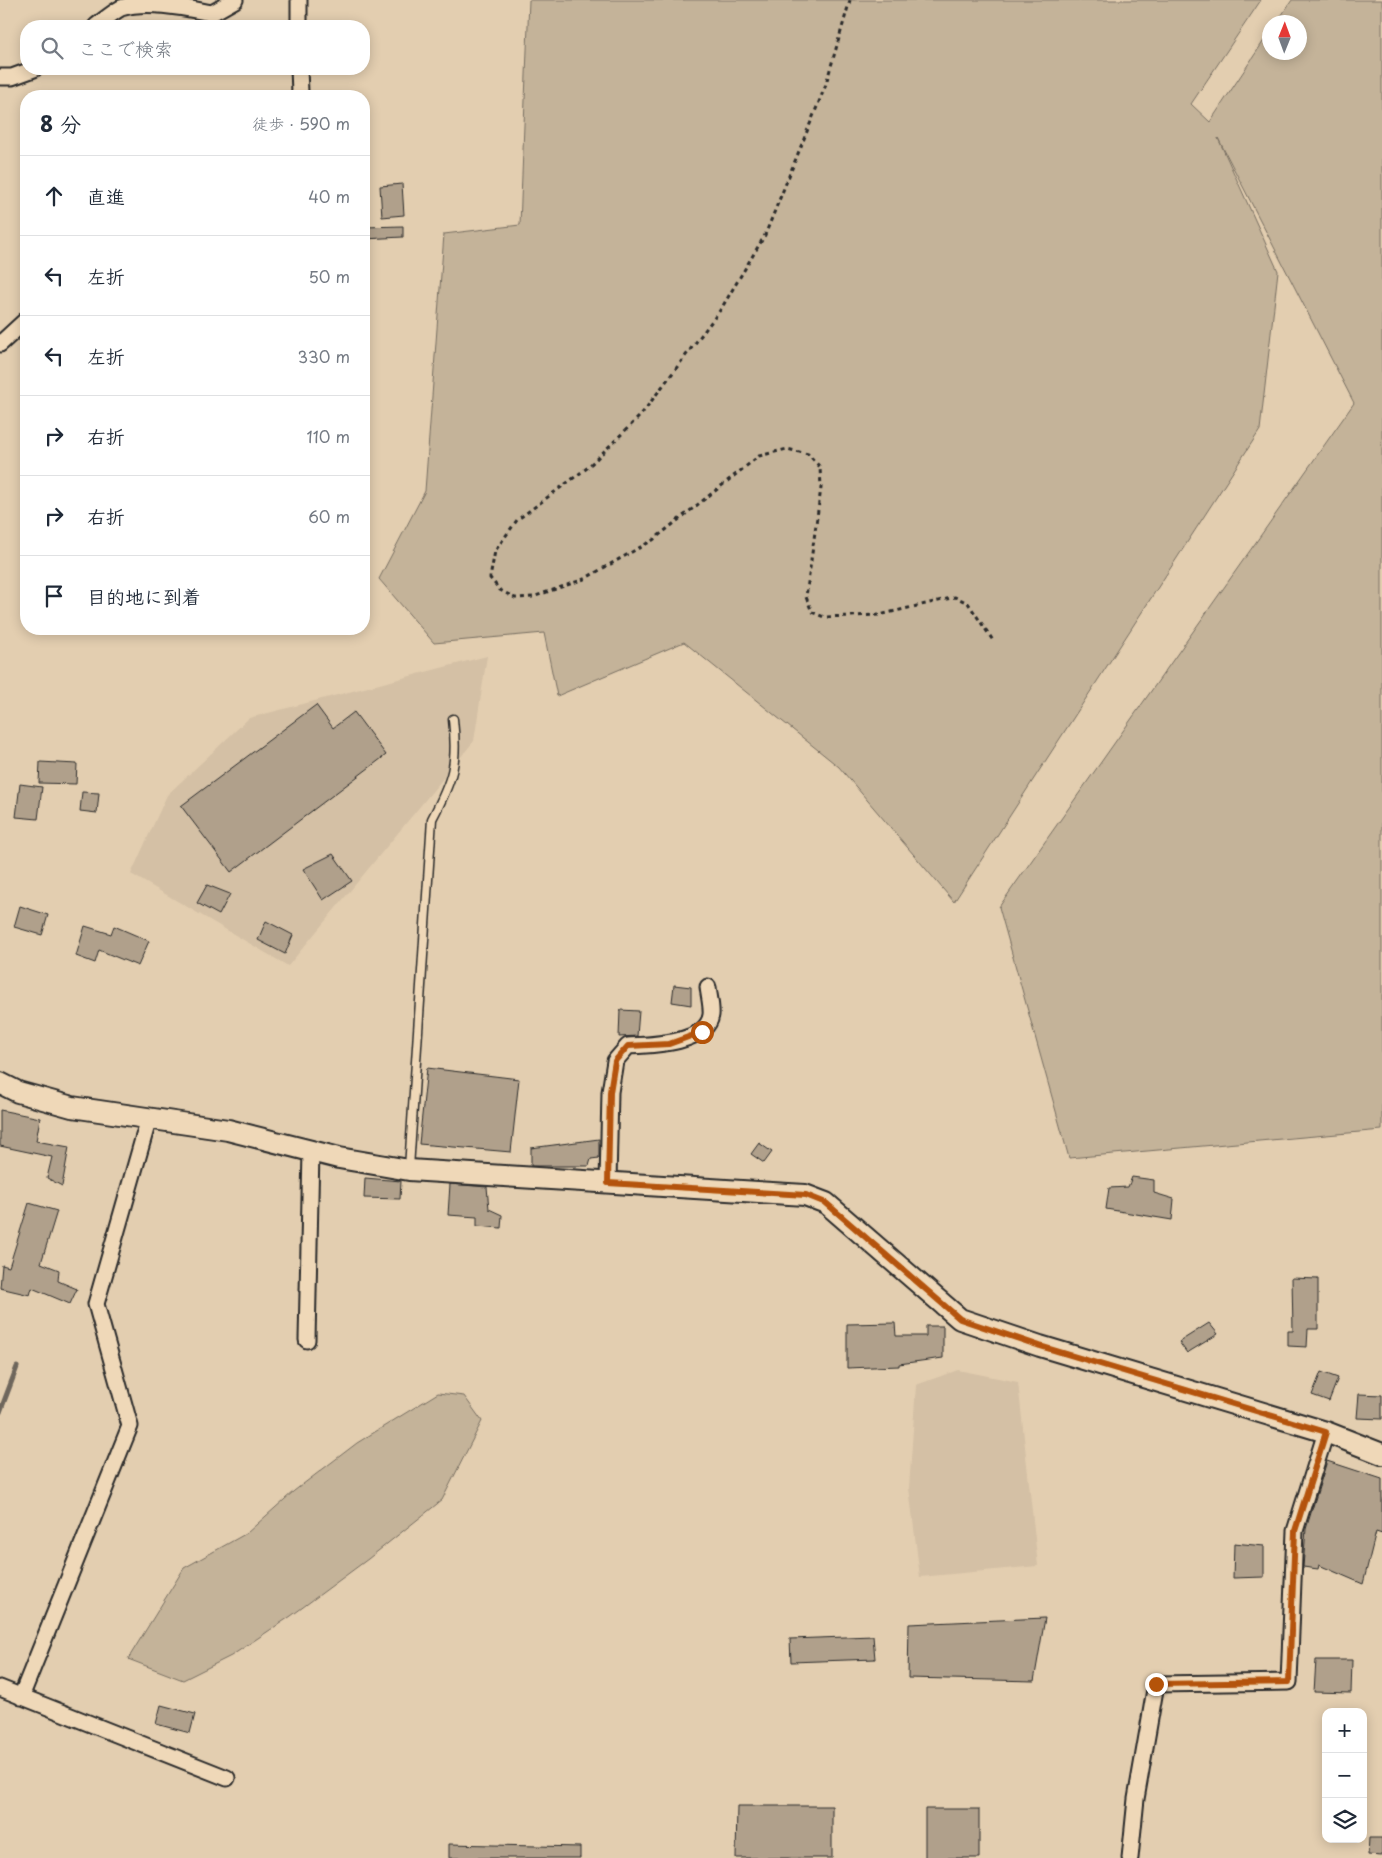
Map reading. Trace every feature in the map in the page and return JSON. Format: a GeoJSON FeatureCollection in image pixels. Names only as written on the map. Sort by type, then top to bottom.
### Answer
{"type":"FeatureCollection","features":[{"type":"Feature","properties":{"kind":"street"},"geometry":{"type":"LineString","coordinates":[[104,20],[121,8],[136,2],[157,3],[212,13],[235,0]]}},
{"type":"Feature","properties":{"kind":"street"},"geometry":{"type":"LineString","coordinates":[[299,0],[299,20]]}},
{"type":"Feature","properties":{"kind":"street"},"geometry":{"type":"LineString","coordinates":[[0,77],[12,77],[20,74]]}},
{"type":"Feature","properties":{"kind":"street"},"geometry":{"type":"LineString","coordinates":[[300,75],[300,90]]}},
{"type":"Feature","properties":{"kind":"street"},"geometry":{"type":"LineString","coordinates":[[0,344],[20,326]]}},
{"type":"Feature","properties":{"kind":"street"},"geometry":{"type":"LineString","coordinates":[[608,1183],[610,1092],[615,1061],[628,1046],[669,1044],[702,1032],[711,1016],[708,988]]}},
{"type":"Feature","properties":{"kind":"street"},"geometry":{"type":"LineString","coordinates":[[0,1083],[18,1092],[72,1107],[228,1130],[311,1151],[409,1170],[806,1195],[826,1203],[960,1319],[1040,1346],[1326,1432],[1382,1454]]}},
{"type":"Feature","properties":{"kind":"street"},"geometry":{"type":"LineString","coordinates":[[21,1697],[130,1426],[96,1304],[149,1118]]}},
{"type":"Feature","properties":{"kind":"street"},"geometry":{"type":"LineString","coordinates":[[307,1340],[311,1151]]}},
{"type":"Feature","properties":{"kind":"street"},"geometry":{"type":"LineString","coordinates":[[1130,1858],[1136,1799],[1156,1684],[1289,1682],[1295,1531],[1326,1432]]}},
{"type":"Feature","properties":{"kind":"street"},"geometry":{"type":"LineString","coordinates":[[0,1688],[227,1778]]}},
{"type":"Feature","properties":{"kind":"lane"},"geometry":{"type":"LineString","coordinates":[[409,1170],[432,819],[444,795],[455,759],[453,719]]}},
{"type":"Feature","properties":{"kind":"path"},"geometry":{"type":"LineString","coordinates":[[850,0],[825,87],[765,235],[721,309],[640,416],[587,468],[517,520],[495,550],[490,578],[500,590],[515,598],[533,596],[584,579],[653,540],[759,456],[787,449],[808,454],[820,467],[821,488],[806,597],[812,612],[824,617],[879,615],[955,597],[968,603],[994,642]]}},
{"type":"Feature","properties":{"kind":"shaded area"},"geometry":{"type":"Polygon","coordinates":[[[529,0],[1261,0],[1191,104],[1210,122],[1262,44],[1262,60],[1307,60],[1307,15],[1282,15],[1292,0],[1382,0],[1382,1130],[1069,1158],[999,907],[1354,403],[1218,138],[1278,271],[1260,430],[954,902],[839,767],[684,642],[557,696],[544,633],[434,643],[379,579],[425,491],[444,234],[520,225],[529,0]]]}},
{"type":"Feature","properties":{"kind":"shaded area"},"geometry":{"type":"Polygon","coordinates":[[[487,656],[474,741],[288,966],[131,874],[167,795],[249,718],[487,656]]]}},
{"type":"Feature","properties":{"kind":"shaded area"},"geometry":{"type":"Polygon","coordinates":[[[958,1370],[1018,1382],[1038,1566],[920,1577],[909,1488],[916,1385],[958,1370]]]}},
{"type":"Feature","properties":{"kind":"shaded area"},"geometry":{"type":"Polygon","coordinates":[[[438,1393],[464,1396],[482,1421],[442,1500],[368,1559],[291,1616],[231,1656],[183,1680],[128,1659],[184,1568],[247,1533],[294,1491],[357,1443],[438,1393]]]}},
{"type":"Feature","properties":{"kind":"building"},"geometry":{"type":"Polygon","coordinates":[[[402,184],[404,215],[382,217],[380,186],[402,184]]]}},
{"type":"Feature","properties":{"kind":"building"},"geometry":{"type":"Polygon","coordinates":[[[403,226],[403,237],[370,239],[370,227],[403,226]]]}},
{"type":"Feature","properties":{"kind":"building"},"geometry":{"type":"Polygon","coordinates":[[[316,705],[333,728],[354,712],[386,755],[231,872],[181,806],[316,705]]]}},
{"type":"Feature","properties":{"kind":"building"},"geometry":{"type":"Polygon","coordinates":[[[40,762],[77,764],[76,784],[39,783],[40,762]]]}},
{"type":"Feature","properties":{"kind":"building"},"geometry":{"type":"Polygon","coordinates":[[[20,784],[42,787],[38,819],[16,817],[20,784]]]}},
{"type":"Feature","properties":{"kind":"building"},"geometry":{"type":"Polygon","coordinates":[[[82,792],[99,793],[97,813],[80,811],[82,792]]]}},
{"type":"Feature","properties":{"kind":"building"},"geometry":{"type":"Polygon","coordinates":[[[333,854],[352,881],[323,900],[303,869],[333,854]]]}},
{"type":"Feature","properties":{"kind":"building"},"geometry":{"type":"Polygon","coordinates":[[[207,885],[230,894],[219,915],[197,903],[207,885]]]}},
{"type":"Feature","properties":{"kind":"building"},"geometry":{"type":"Polygon","coordinates":[[[20,906],[48,915],[42,935],[14,927],[20,906]]]}},
{"type":"Feature","properties":{"kind":"building"},"geometry":{"type":"Polygon","coordinates":[[[266,921],[293,935],[285,954],[258,940],[266,921]]]}},
{"type":"Feature","properties":{"kind":"building"},"geometry":{"type":"Polygon","coordinates":[[[85,926],[111,934],[114,926],[149,941],[138,966],[99,950],[95,963],[76,956],[85,926]]]}},
{"type":"Feature","properties":{"kind":"building"},"geometry":{"type":"Polygon","coordinates":[[[674,985],[691,987],[691,1005],[672,1002],[674,985]]]}},
{"type":"Feature","properties":{"kind":"building"},"geometry":{"type":"Polygon","coordinates":[[[620,1010],[639,1011],[637,1036],[619,1037],[620,1010]]]}},
{"type":"Feature","properties":{"kind":"building"},"geometry":{"type":"Polygon","coordinates":[[[427,1068],[519,1079],[511,1152],[419,1144],[427,1068]]]}},
{"type":"Feature","properties":{"kind":"building"},"geometry":{"type":"Polygon","coordinates":[[[0,1110],[40,1118],[36,1141],[69,1147],[62,1186],[47,1178],[52,1157],[0,1146],[0,1110]]]}},
{"type":"Feature","properties":{"kind":"building"},"geometry":{"type":"Polygon","coordinates":[[[599,1139],[599,1158],[591,1159],[589,1166],[531,1166],[531,1148],[599,1139]]]}},
{"type":"Feature","properties":{"kind":"building"},"geometry":{"type":"Polygon","coordinates":[[[759,1143],[772,1152],[764,1163],[751,1154],[759,1143]]]}},
{"type":"Feature","properties":{"kind":"building"},"geometry":{"type":"Polygon","coordinates":[[[1132,1177],[1154,1180],[1154,1193],[1174,1199],[1172,1220],[1106,1209],[1109,1188],[1128,1187],[1132,1177]]]}},
{"type":"Feature","properties":{"kind":"building"},"geometry":{"type":"Polygon","coordinates":[[[365,1178],[401,1181],[400,1199],[364,1198],[365,1178]]]}},
{"type":"Feature","properties":{"kind":"building"},"geometry":{"type":"Polygon","coordinates":[[[450,1184],[487,1187],[489,1209],[502,1215],[501,1228],[477,1226],[477,1217],[448,1215],[450,1184]]]}},
{"type":"Feature","properties":{"kind":"building"},"geometry":{"type":"Polygon","coordinates":[[[29,1203],[57,1211],[41,1263],[59,1270],[58,1281],[77,1289],[70,1304],[32,1288],[30,1295],[0,1288],[2,1265],[9,1267],[29,1203]]]}},
{"type":"Feature","properties":{"kind":"building"},"geometry":{"type":"Polygon","coordinates":[[[1292,1278],[1318,1279],[1318,1329],[1308,1329],[1307,1347],[1288,1346],[1288,1331],[1293,1331],[1292,1278]]]}},
{"type":"Feature","properties":{"kind":"building"},"geometry":{"type":"Polygon","coordinates":[[[895,1323],[896,1336],[926,1336],[926,1326],[943,1326],[943,1358],[899,1364],[899,1366],[847,1368],[847,1324],[895,1323]]]}},
{"type":"Feature","properties":{"kind":"building"},"geometry":{"type":"Polygon","coordinates":[[[1209,1323],[1218,1334],[1187,1353],[1179,1342],[1209,1323]]]}},
{"type":"Feature","properties":{"kind":"building"},"geometry":{"type":"Polygon","coordinates":[[[1321,1372],[1338,1378],[1329,1401],[1312,1395],[1321,1372]]]}},
{"type":"Feature","properties":{"kind":"building"},"geometry":{"type":"Polygon","coordinates":[[[1359,1394],[1382,1395],[1382,1419],[1357,1418],[1359,1394]]]}},
{"type":"Feature","properties":{"kind":"building"},"geometry":{"type":"Polygon","coordinates":[[[1327,1461],[1382,1479],[1382,1534],[1376,1532],[1363,1584],[1319,1565],[1318,1569],[1303,1567],[1306,1529],[1327,1461]]]}},
{"type":"Feature","properties":{"kind":"building"},"geometry":{"type":"Polygon","coordinates":[[[1234,1543],[1264,1546],[1264,1577],[1233,1578],[1234,1543]]]}},
{"type":"Feature","properties":{"kind":"building"},"geometry":{"type":"Polygon","coordinates":[[[1045,1618],[1034,1681],[908,1678],[909,1624],[1045,1618]]]}},
{"type":"Feature","properties":{"kind":"building"},"geometry":{"type":"Polygon","coordinates":[[[873,1636],[875,1659],[791,1662],[790,1639],[873,1636]]]}},
{"type":"Feature","properties":{"kind":"building"},"geometry":{"type":"Polygon","coordinates":[[[1316,1660],[1352,1660],[1351,1693],[1314,1692],[1316,1660]]]}},
{"type":"Feature","properties":{"kind":"building"},"geometry":{"type":"Polygon","coordinates":[[[161,1705],[195,1714],[190,1733],[156,1724],[161,1705]]]}},
{"type":"Feature","properties":{"kind":"building"},"geometry":{"type":"Polygon","coordinates":[[[737,1806],[832,1806],[832,1858],[736,1858],[737,1806]]]}},
{"type":"Feature","properties":{"kind":"building"},"geometry":{"type":"Polygon","coordinates":[[[925,1809],[979,1809],[979,1858],[925,1858],[925,1809]]]}},
{"type":"Feature","properties":{"kind":"building"},"geometry":{"type":"Polygon","coordinates":[[[1369,1838],[1382,1838],[1382,1856],[1368,1855],[1369,1838]]]}},
{"type":"Feature","properties":{"kind":"building"},"geometry":{"type":"Polygon","coordinates":[[[449,1844],[580,1847],[580,1858],[449,1858],[449,1844]]]}},
{"type":"Feature","properties":{"kind":"waterway"},"geometry":{"type":"LineString","coordinates":[[0,1412],[17,1367]]}},
{"type":"Feature","properties":{"kind":"route"},"geometry":{"type":"LineString","coordinates":[[702,1032],[669,1044],[628,1046],[615,1061],[610,1092],[608,1183],[806,1195],[826,1203],[960,1319],[1040,1346],[1326,1432],[1295,1531],[1289,1682],[1156,1684]]}}]}
